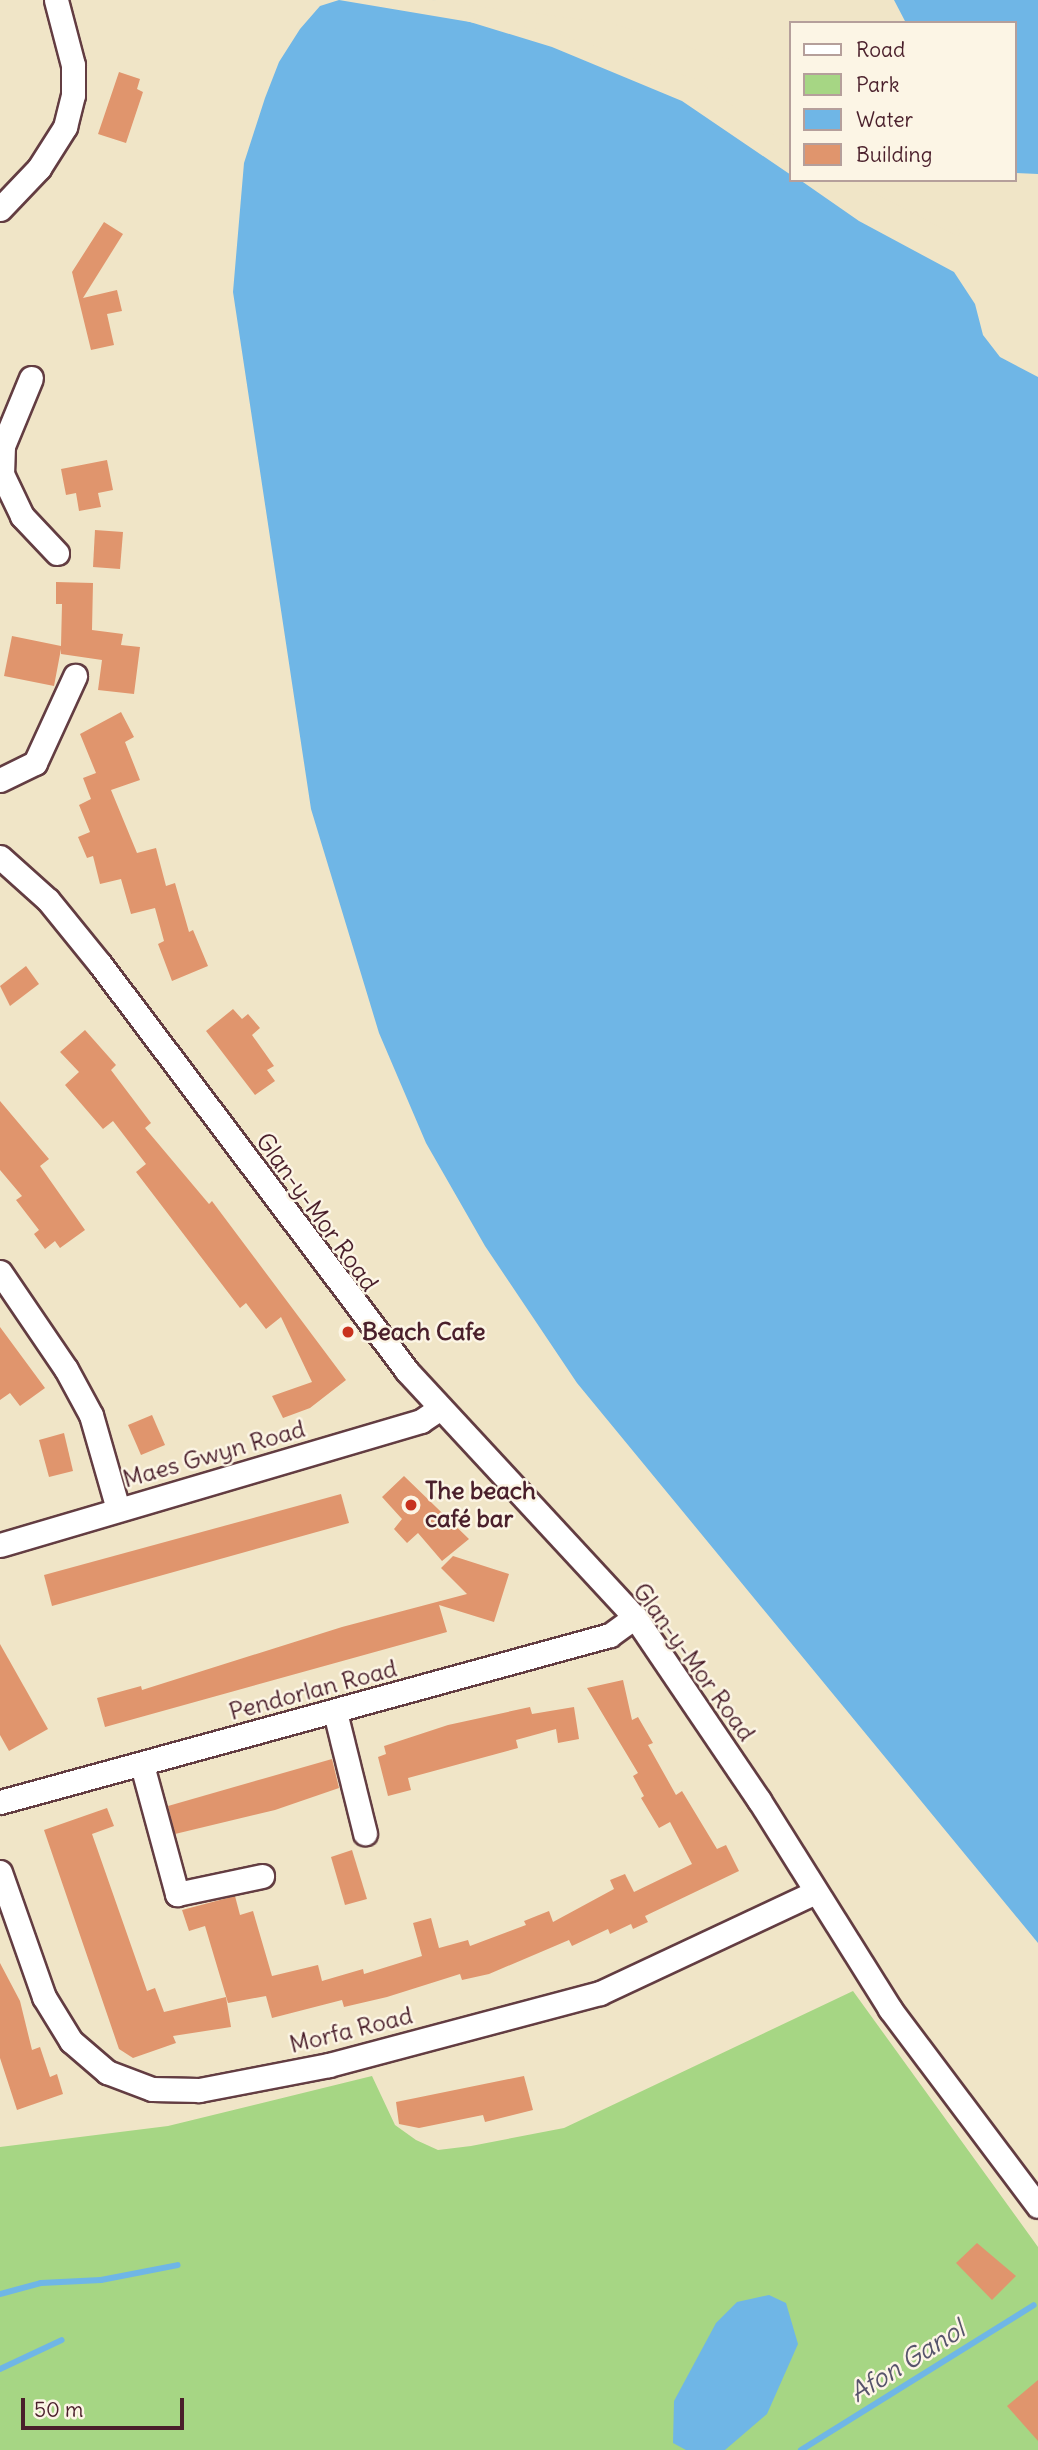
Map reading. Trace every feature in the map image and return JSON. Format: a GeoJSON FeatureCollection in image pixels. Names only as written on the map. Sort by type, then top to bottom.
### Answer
{"type":"FeatureCollection","features":[{"type":"Feature","properties":{"kind":"street"},"geometry":{"type":"LineString","coordinates":[[0,209],[44,161],[65,127],[73,95],[73,65],[56,0]]}},
{"type":"Feature","properties":{"kind":"street"},"geometry":{"type":"LineString","coordinates":[[30,378],[3,446],[1,474],[22,516],[57,554]]}},
{"type":"Feature","properties":{"kind":"street"},"geometry":{"type":"LineString","coordinates":[[0,780],[34,763],[75,676]]}},
{"type":"Feature","properties":{"kind":"street","name":"Glan-y-Mor Road"},"geometry":{"type":"LineString","coordinates":[[0,857],[48,901],[100,964],[354,1307],[440,1408],[635,1618],[890,2009],[1038,2206]]}},
{"type":"Feature","properties":{"kind":"street"},"geometry":{"type":"LineString","coordinates":[[0,1272],[66,1369],[91,1415],[118,1509]]}},
{"type":"Feature","properties":{"kind":"street","name":"Maes Gwyn Road"},"geometry":{"type":"LineString","coordinates":[[0,1545],[421,1421],[440,1408]]}},
{"type":"Feature","properties":{"kind":"street","name":"Pendorlan Road"},"geometry":{"type":"LineString","coordinates":[[0,1802],[610,1635],[635,1618]]}},
{"type":"Feature","properties":{"kind":"street"},"geometry":{"type":"LineString","coordinates":[[335,1712],[365,1833]]}},
{"type":"Feature","properties":{"kind":"street"},"geometry":{"type":"LineString","coordinates":[[142,1765],[177,1894],[262,1876]]}},
{"type":"Feature","properties":{"kind":"street","name":"Morfa Road"},"geometry":{"type":"LineString","coordinates":[[0,1872],[44,1997],[71,2041],[107,2071],[152,2089],[199,2090],[329,2065],[600,1993],[816,1892]]}},
{"type":"Feature","properties":{"kind":"green space"},"geometry":{"type":"Polygon","coordinates":[[[853,1991],[1038,2247],[1038,2450],[0,2450],[0,2147],[168,2126],[372,2076],[395,2125],[416,2140],[438,2150],[471,2146],[564,2128],[853,1991]]]}},
{"type":"Feature","properties":{"kind":"water"},"geometry":{"type":"Polygon","coordinates":[[[339,0],[548,35],[790,151],[790,182],[846,182],[958,240],[1013,182],[1017,182],[1017,21],[611,19],[553,9],[432,0],[1038,0],[1038,1943],[577,1383],[485,1246],[426,1143],[379,1033],[311,809],[233,292],[244,163],[279,62],[300,29],[320,6],[339,0]]]}},
{"type":"Feature","properties":{"kind":"water"},"geometry":{"type":"Polygon","coordinates":[[[769,2295],[786,2303],[798,2344],[767,2414],[725,2450],[686,2450],[673,2443],[674,2401],[716,2323],[737,2302],[769,2295]]]}},
{"type":"Feature","properties":{"kind":"pier"},"geometry":{"type":"Polygon","coordinates":[[[428,0],[894,0],[905,21],[790,21],[790,73],[717,56],[610,23],[428,0]]]}},
{"type":"Feature","properties":{"kind":"pier"},"geometry":{"type":"Polygon","coordinates":[[[444,14],[549,31],[695,79],[790,146],[790,174],[682,101],[552,47],[444,14]]]}},
{"type":"Feature","properties":{"kind":"pier"},"geometry":{"type":"Polygon","coordinates":[[[1017,173],[1038,174],[1038,377],[1000,357],[983,335],[975,304],[954,272],[859,221],[803,182],[853,182],[957,236],[961,233],[954,222],[907,182],[1017,182],[1017,173]]]}},
{"type":"Feature","properties":{"kind":"building"},"geometry":{"type":"Polygon","coordinates":[[[119,72],[140,79],[137,89],[143,92],[126,143],[98,134],[119,72]]]}},
{"type":"Feature","properties":{"kind":"building"},"geometry":{"type":"Polygon","coordinates":[[[104,222],[123,234],[83,298],[117,290],[122,311],[107,314],[114,345],[91,350],[72,272],[104,222]]]}},
{"type":"Feature","properties":{"kind":"building"},"geometry":{"type":"Polygon","coordinates":[[[107,460],[113,490],[98,493],[101,507],[79,511],[76,493],[66,495],[61,469],[107,460]]]}},
{"type":"Feature","properties":{"kind":"building"},"geometry":{"type":"Polygon","coordinates":[[[95,530],[123,532],[120,569],[93,567],[95,530]]]}},
{"type":"Feature","properties":{"kind":"building"},"geometry":{"type":"Polygon","coordinates":[[[56,582],[93,583],[92,630],[123,634],[121,645],[140,647],[134,694],[98,690],[102,660],[61,654],[61,649],[54,686],[4,676],[12,636],[61,646],[62,604],[56,604],[56,582]]]}},
{"type":"Feature","properties":{"kind":"building"},"geometry":{"type":"Polygon","coordinates":[[[121,712],[134,737],[125,742],[140,780],[111,790],[137,853],[156,848],[166,886],[175,883],[189,932],[193,930],[208,966],[172,981],[158,944],[164,941],[155,908],[131,914],[121,879],[100,884],[93,856],[87,858],[78,837],[90,832],[79,805],[91,799],[83,778],[96,773],[80,734],[121,712]]]}},
{"type":"Feature","properties":{"kind":"building"},"geometry":{"type":"Polygon","coordinates":[[[26,966],[39,984],[10,1006],[0,986],[26,966]]]}},
{"type":"Feature","properties":{"kind":"building"},"geometry":{"type":"Polygon","coordinates":[[[233,1009],[242,1019],[248,1014],[260,1028],[252,1035],[274,1066],[267,1070],[275,1081],[255,1095],[206,1031],[233,1009]]]}},
{"type":"Feature","properties":{"kind":"building"},"geometry":{"type":"Polygon","coordinates":[[[85,1030],[116,1065],[111,1070],[151,1123],[145,1128],[209,1204],[212,1201],[346,1380],[310,1408],[283,1418],[272,1396],[312,1382],[281,1317],[266,1329],[246,1303],[240,1308],[136,1172],[146,1164],[113,1121],[103,1129],[65,1085],[79,1072],[60,1052],[85,1030]]]}},
{"type":"Feature","properties":{"kind":"building"},"geometry":{"type":"Polygon","coordinates":[[[0,1101],[49,1159],[40,1166],[85,1230],[60,1248],[55,1241],[45,1249],[34,1234],[39,1230],[16,1200],[22,1196],[0,1170],[0,1101]]]}},
{"type":"Feature","properties":{"kind":"building"},"geometry":{"type":"Polygon","coordinates":[[[0,1327],[45,1388],[20,1406],[10,1393],[0,1400],[0,1327]]]}},
{"type":"Feature","properties":{"kind":"building"},"geometry":{"type":"Polygon","coordinates":[[[152,1415],[165,1445],[141,1455],[128,1425],[152,1415]]]}},
{"type":"Feature","properties":{"kind":"building"},"geometry":{"type":"Polygon","coordinates":[[[64,1433],[73,1471],[49,1477],[39,1440],[64,1433]]]}},
{"type":"Feature","properties":{"kind":"building"},"geometry":{"type":"Polygon","coordinates":[[[404,1476],[469,1539],[442,1561],[418,1533],[407,1543],[394,1529],[402,1519],[382,1497],[404,1476]]]}},
{"type":"Feature","properties":{"kind":"building"},"geometry":{"type":"Polygon","coordinates":[[[341,1494],[349,1523],[52,1606],[44,1575],[341,1494]]]}},
{"type":"Feature","properties":{"kind":"building"},"geometry":{"type":"Polygon","coordinates":[[[453,1556],[509,1574],[494,1622],[439,1605],[447,1632],[105,1727],[97,1698],[141,1686],[142,1690],[342,1627],[467,1594],[441,1568],[453,1556]]]}},
{"type":"Feature","properties":{"kind":"building"},"geometry":{"type":"Polygon","coordinates":[[[0,1644],[48,1729],[9,1751],[0,1735],[0,1644]]]}},
{"type":"Feature","properties":{"kind":"building"},"geometry":{"type":"Polygon","coordinates":[[[623,1680],[632,1720],[638,1717],[653,1743],[648,1745],[676,1795],[682,1791],[717,1849],[726,1845],[739,1871],[645,1916],[648,1922],[633,1929],[631,1924],[610,1934],[608,1929],[572,1946],[569,1940],[489,1974],[462,1980],[460,1974],[387,1997],[344,2007],[342,2000],[272,2018],[266,1996],[228,2003],[205,1926],[189,1931],[182,1910],[235,1896],[240,1915],[253,1911],[272,1976],[318,1965],[322,1981],[363,1969],[364,1974],[422,1956],[413,1923],[431,1918],[439,1948],[468,1940],[470,1946],[526,1925],[524,1921],[549,1911],[553,1922],[614,1889],[610,1880],[625,1874],[634,1892],[692,1864],[670,1822],[659,1828],[641,1798],[644,1796],[633,1776],[638,1773],[587,1688],[623,1680]]]}},
{"type":"Feature","properties":{"kind":"building"},"geometry":{"type":"Polygon","coordinates":[[[530,1707],[532,1714],[574,1707],[579,1739],[558,1743],[556,1729],[516,1740],[518,1748],[408,1778],[411,1790],[388,1796],[378,1757],[386,1754],[384,1746],[448,1725],[530,1707]]]}},
{"type":"Feature","properties":{"kind":"building"},"geometry":{"type":"Polygon","coordinates":[[[332,1759],[339,1788],[275,1810],[175,1834],[168,1806],[332,1759]]]}},
{"type":"Feature","properties":{"kind":"building"},"geometry":{"type":"Polygon","coordinates":[[[107,1808],[114,1826],[92,1834],[147,1991],[155,1988],[164,2012],[226,1997],[231,2027],[173,2036],[176,2043],[133,2058],[119,2049],[44,1830],[107,1808]]]}},
{"type":"Feature","properties":{"kind":"building"},"geometry":{"type":"Polygon","coordinates":[[[352,1850],[367,1899],[345,1905],[331,1857],[352,1850]]]}},
{"type":"Feature","properties":{"kind":"building"},"geometry":{"type":"Polygon","coordinates":[[[0,1963],[20,2001],[32,2050],[40,2047],[50,2077],[57,2074],[63,2094],[17,2110],[0,2058],[0,1963]]]}},
{"type":"Feature","properties":{"kind":"building"},"geometry":{"type":"Polygon","coordinates":[[[524,2076],[533,2110],[485,2122],[483,2115],[419,2128],[399,2124],[396,2102],[524,2076]]]}},
{"type":"Feature","properties":{"kind":"building"},"geometry":{"type":"Polygon","coordinates":[[[977,2243],[1016,2276],[992,2300],[956,2263],[977,2243]]]}},
{"type":"Feature","properties":{"kind":"building"},"geometry":{"type":"Polygon","coordinates":[[[1038,2380],[1038,2441],[1007,2406],[1038,2380]]]}},
{"type":"Feature","properties":{"kind":"waterway"},"geometry":{"type":"LineString","coordinates":[[0,2294],[41,2283],[101,2280],[178,2265]]}},
{"type":"Feature","properties":{"kind":"waterway","name":"Afon Ganol"},"geometry":{"type":"LineString","coordinates":[[801,2450],[1034,2305]]}},
{"type":"Feature","properties":{"kind":"waterway"},"geometry":{"type":"LineString","coordinates":[[0,2369],[62,2340]]}},
{"type":"Feature","properties":{"kind":"place","name":"Beach Cafe"},"geometry":{"type":"Point","coordinates":[348,1332]}},
{"type":"Feature","properties":{"kind":"place","name":"The beach café bar"},"geometry":{"type":"Point","coordinates":[411,1505]}}]}
